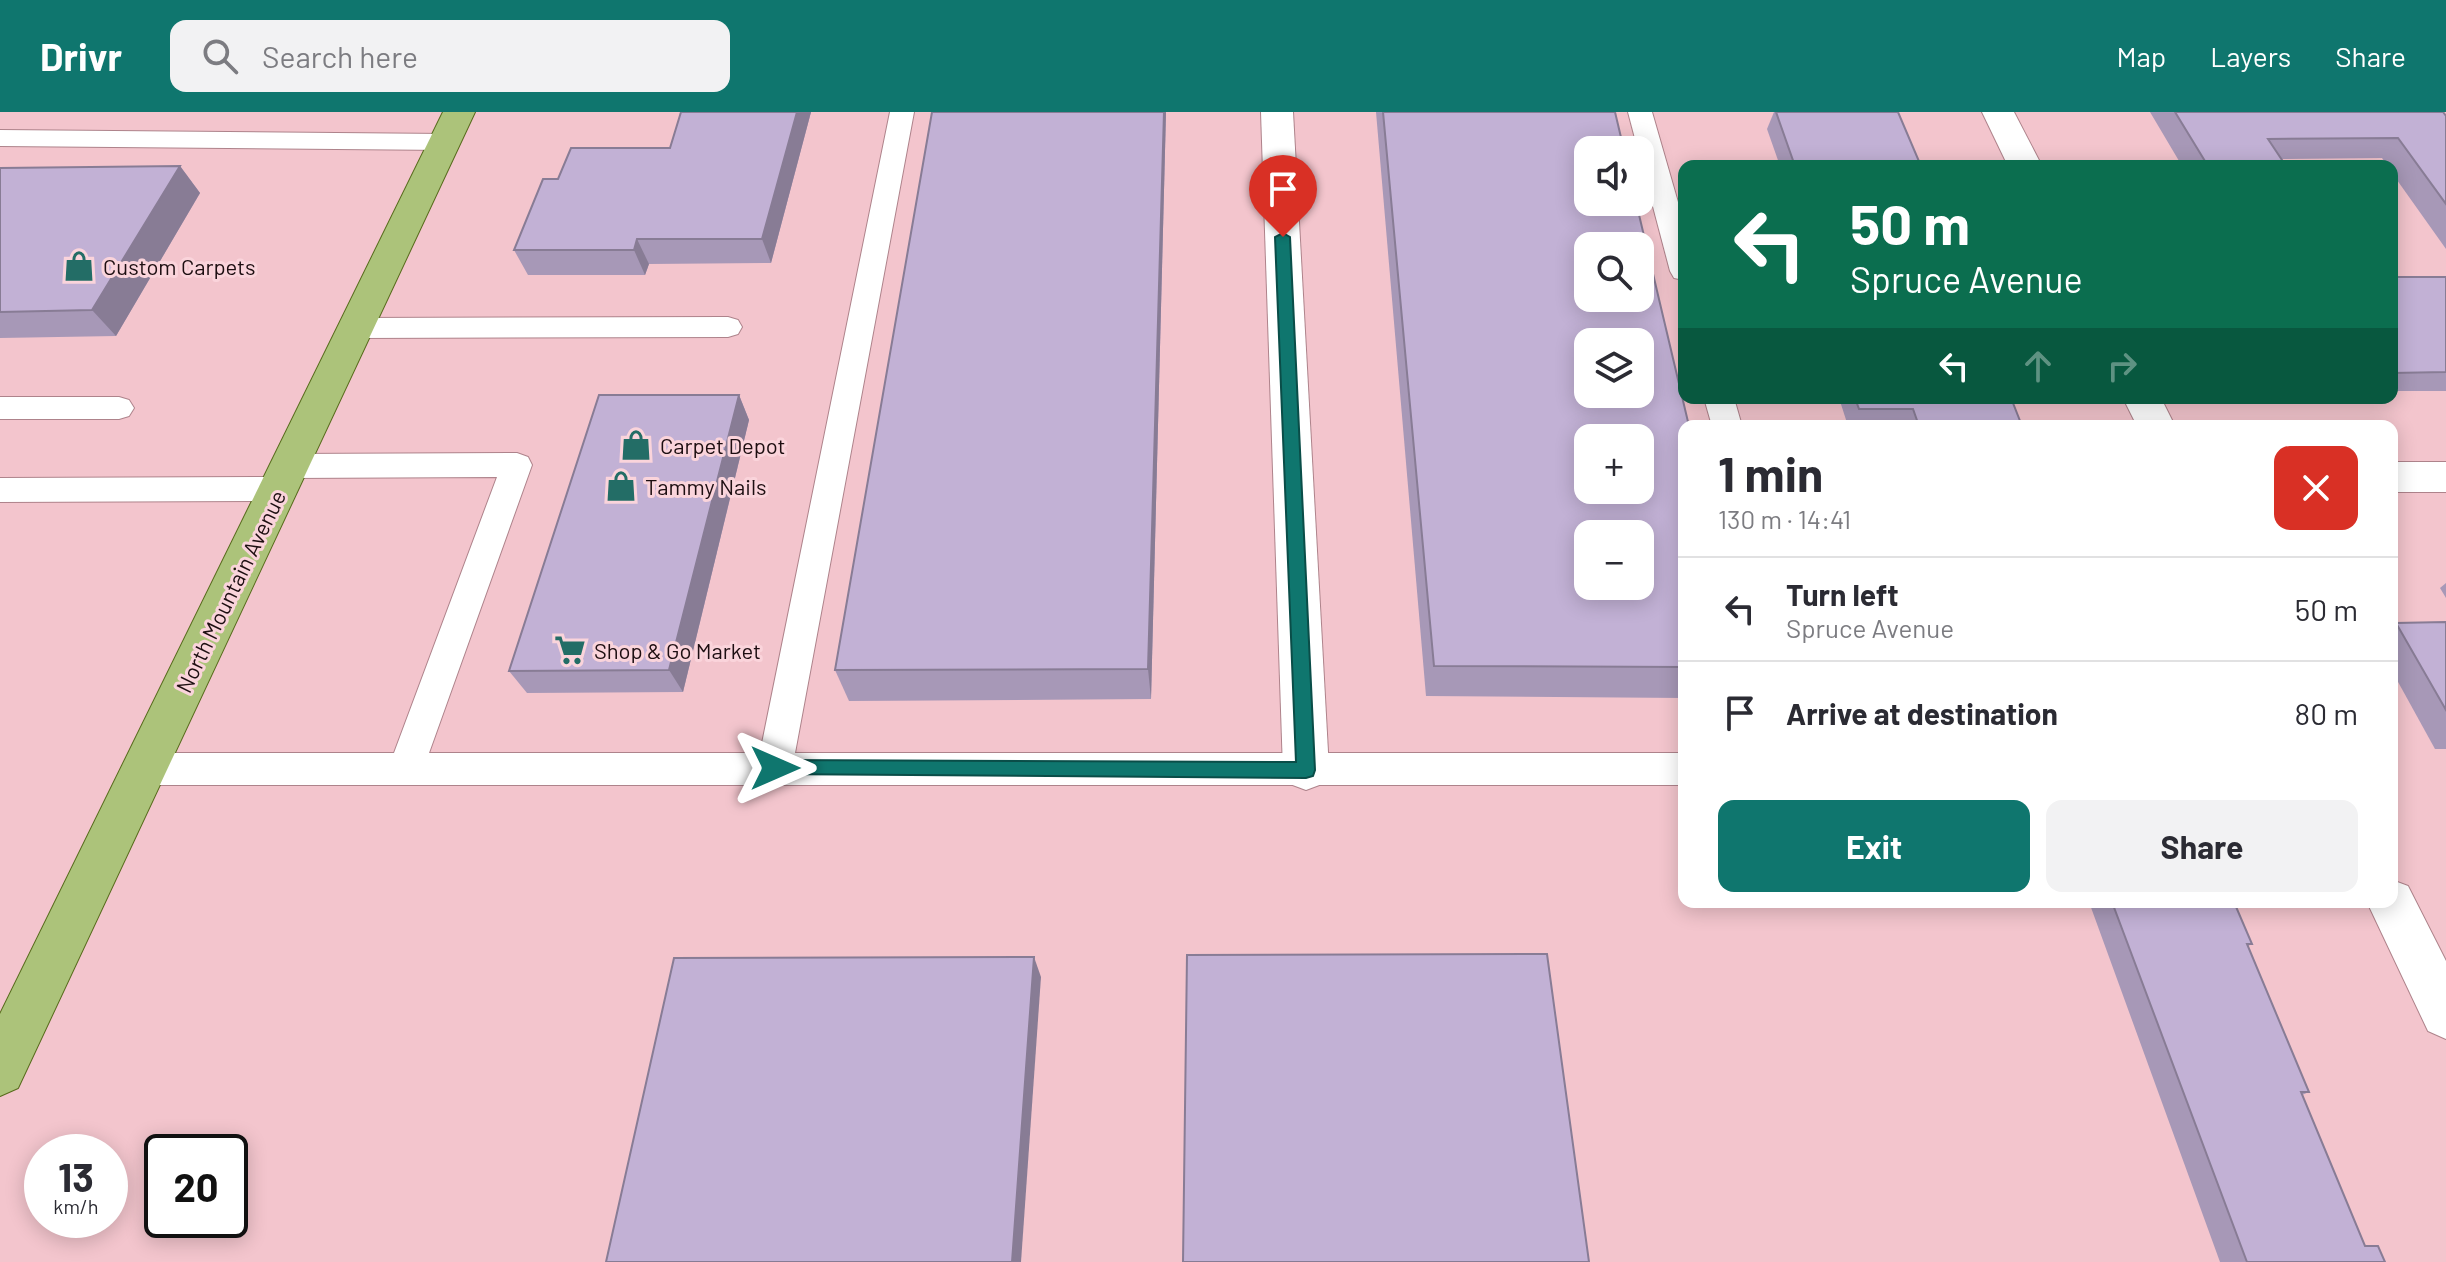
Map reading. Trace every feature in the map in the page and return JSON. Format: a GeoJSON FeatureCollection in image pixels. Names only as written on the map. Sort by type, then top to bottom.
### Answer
{"type":"FeatureCollection","features":[{"type":"Feature","properties":{"kind":"main road","name":"North Mountain Avenue"},"geometry":{"type":"LineString","coordinates":[[0,1070],[453,127]]}},
{"type":"Feature","properties":{"kind":"street"},"geometry":{"type":"LineString","coordinates":[[1277,112],[1306,770]]}},
{"type":"Feature","properties":{"kind":"street"},"geometry":{"type":"LineString","coordinates":[[1998,112],[2022,160]]}},
{"type":"Feature","properties":{"kind":"street"},"geometry":{"type":"LineString","coordinates":[[2398,477],[2446,477]]}},
{"type":"Feature","properties":{"kind":"street"},"geometry":{"type":"LineString","coordinates":[[2394,908],[2446,1014]]}},
{"type":"Feature","properties":{"kind":"lane"},"geometry":{"type":"LineString","coordinates":[[775,768],[902,112]]}},
{"type":"Feature","properties":{"kind":"lane"},"geometry":{"type":"LineString","coordinates":[[1640,112],[1678,249]]}},
{"type":"Feature","properties":{"kind":"lane"},"geometry":{"type":"LineString","coordinates":[[0,138],[453,127]]}},
{"type":"Feature","properties":{"kind":"lane"},"geometry":{"type":"LineString","coordinates":[[357,328],[728,327]]}},
{"type":"Feature","properties":{"kind":"lane"},"geometry":{"type":"LineString","coordinates":[[0,408],[119,408]]}},
{"type":"Feature","properties":{"kind":"lane"},"geometry":{"type":"LineString","coordinates":[[0,490],[517,465],[406,769]]}},
{"type":"Feature","properties":{"kind":"lane"},"geometry":{"type":"LineString","coordinates":[[145,769],[1678,769]]}},
{"type":"Feature","properties":{"kind":"building"},"geometry":{"type":"Polygon","coordinates":[[[681,112],[797,112],[762,239],[637,239],[634,250],[514,250],[543,179],[558,179],[571,148],[670,148],[681,112]]]}},
{"type":"Feature","properties":{"kind":"building"},"geometry":{"type":"Polygon","coordinates":[[[932,112],[1164,112],[1148,669],[835,670],[932,112]]]}},
{"type":"Feature","properties":{"kind":"building"},"geometry":{"type":"Polygon","coordinates":[[[1383,112],[1615,112],[1621,136],[1574,136],[1574,216],[1639,216],[1643,232],[1574,232],[1574,312],[1654,312],[1654,278],[1678,380],[1678,404],[1684,404],[1688,420],[1678,420],[1678,667],[1434,666],[1383,112]]]}},
{"type":"Feature","properties":{"kind":"building"},"geometry":{"type":"Polygon","coordinates":[[[1776,112],[1898,112],[1918,160],[1793,160],[1776,112]]]}},
{"type":"Feature","properties":{"kind":"building"},"geometry":{"type":"Polygon","coordinates":[[[2175,112],[2443,112],[2446,116],[2446,204],[2398,138],[2268,139],[2282,160],[2204,160],[2175,112]]]}},
{"type":"Feature","properties":{"kind":"building","name":"Custom Carpets"},"geometry":{"type":"Polygon","coordinates":[[[180,166],[92,310],[0,312],[0,168],[180,166]]]}},
{"type":"Feature","properties":{"kind":"building"},"geometry":{"type":"Polygon","coordinates":[[[2398,277],[2446,277],[2446,372],[2398,373],[2398,277]]]}},
{"type":"Feature","properties":{"kind":"building"},"geometry":{"type":"Polygon","coordinates":[[[599,395],[739,395],[669,670],[509,671],[599,395]]]}},
{"type":"Feature","properties":{"kind":"building"},"geometry":{"type":"Polygon","coordinates":[[[1857,404],[2013,404],[2020,420],[1917,420],[1913,409],[1859,409],[1857,404]]]}},
{"type":"Feature","properties":{"kind":"building"},"geometry":{"type":"Polygon","coordinates":[[[2446,622],[2446,710],[2398,626],[2398,623],[2446,622]]]}},
{"type":"Feature","properties":{"kind":"building"},"geometry":{"type":"Polygon","coordinates":[[[2114,908],[2237,908],[2252,944],[2247,944],[2309,1092],[2301,1092],[2365,1246],[2378,1246],[2385,1262],[2247,1262],[2114,908]]]}},
{"type":"Feature","properties":{"kind":"building"},"geometry":{"type":"Polygon","coordinates":[[[1547,954],[1589,1262],[1183,1262],[1187,955],[1547,954]]]}},
{"type":"Feature","properties":{"kind":"building"},"geometry":{"type":"Polygon","coordinates":[[[1034,957],[1012,1262],[606,1262],[674,958],[1034,957]]]}},
{"type":"Feature","properties":{"kind":"place","name":"Custom Carpets"},"geometry":{"type":"Point","coordinates":[79,266]}},
{"type":"Feature","properties":{"kind":"place","name":"Carpet Depot"},"geometry":{"type":"Point","coordinates":[636,445]}},
{"type":"Feature","properties":{"kind":"place","name":"Tammy Nails"},"geometry":{"type":"Point","coordinates":[621,486]}},
{"type":"Feature","properties":{"kind":"place","name":"Shop & Go Market"},"geometry":{"type":"Point","coordinates":[570,650]}},
{"type":"Feature","properties":{"kind":"route"},"geometry":{"type":"LineString","coordinates":[[775,768],[1306,770],[1283,237]]}}]}
